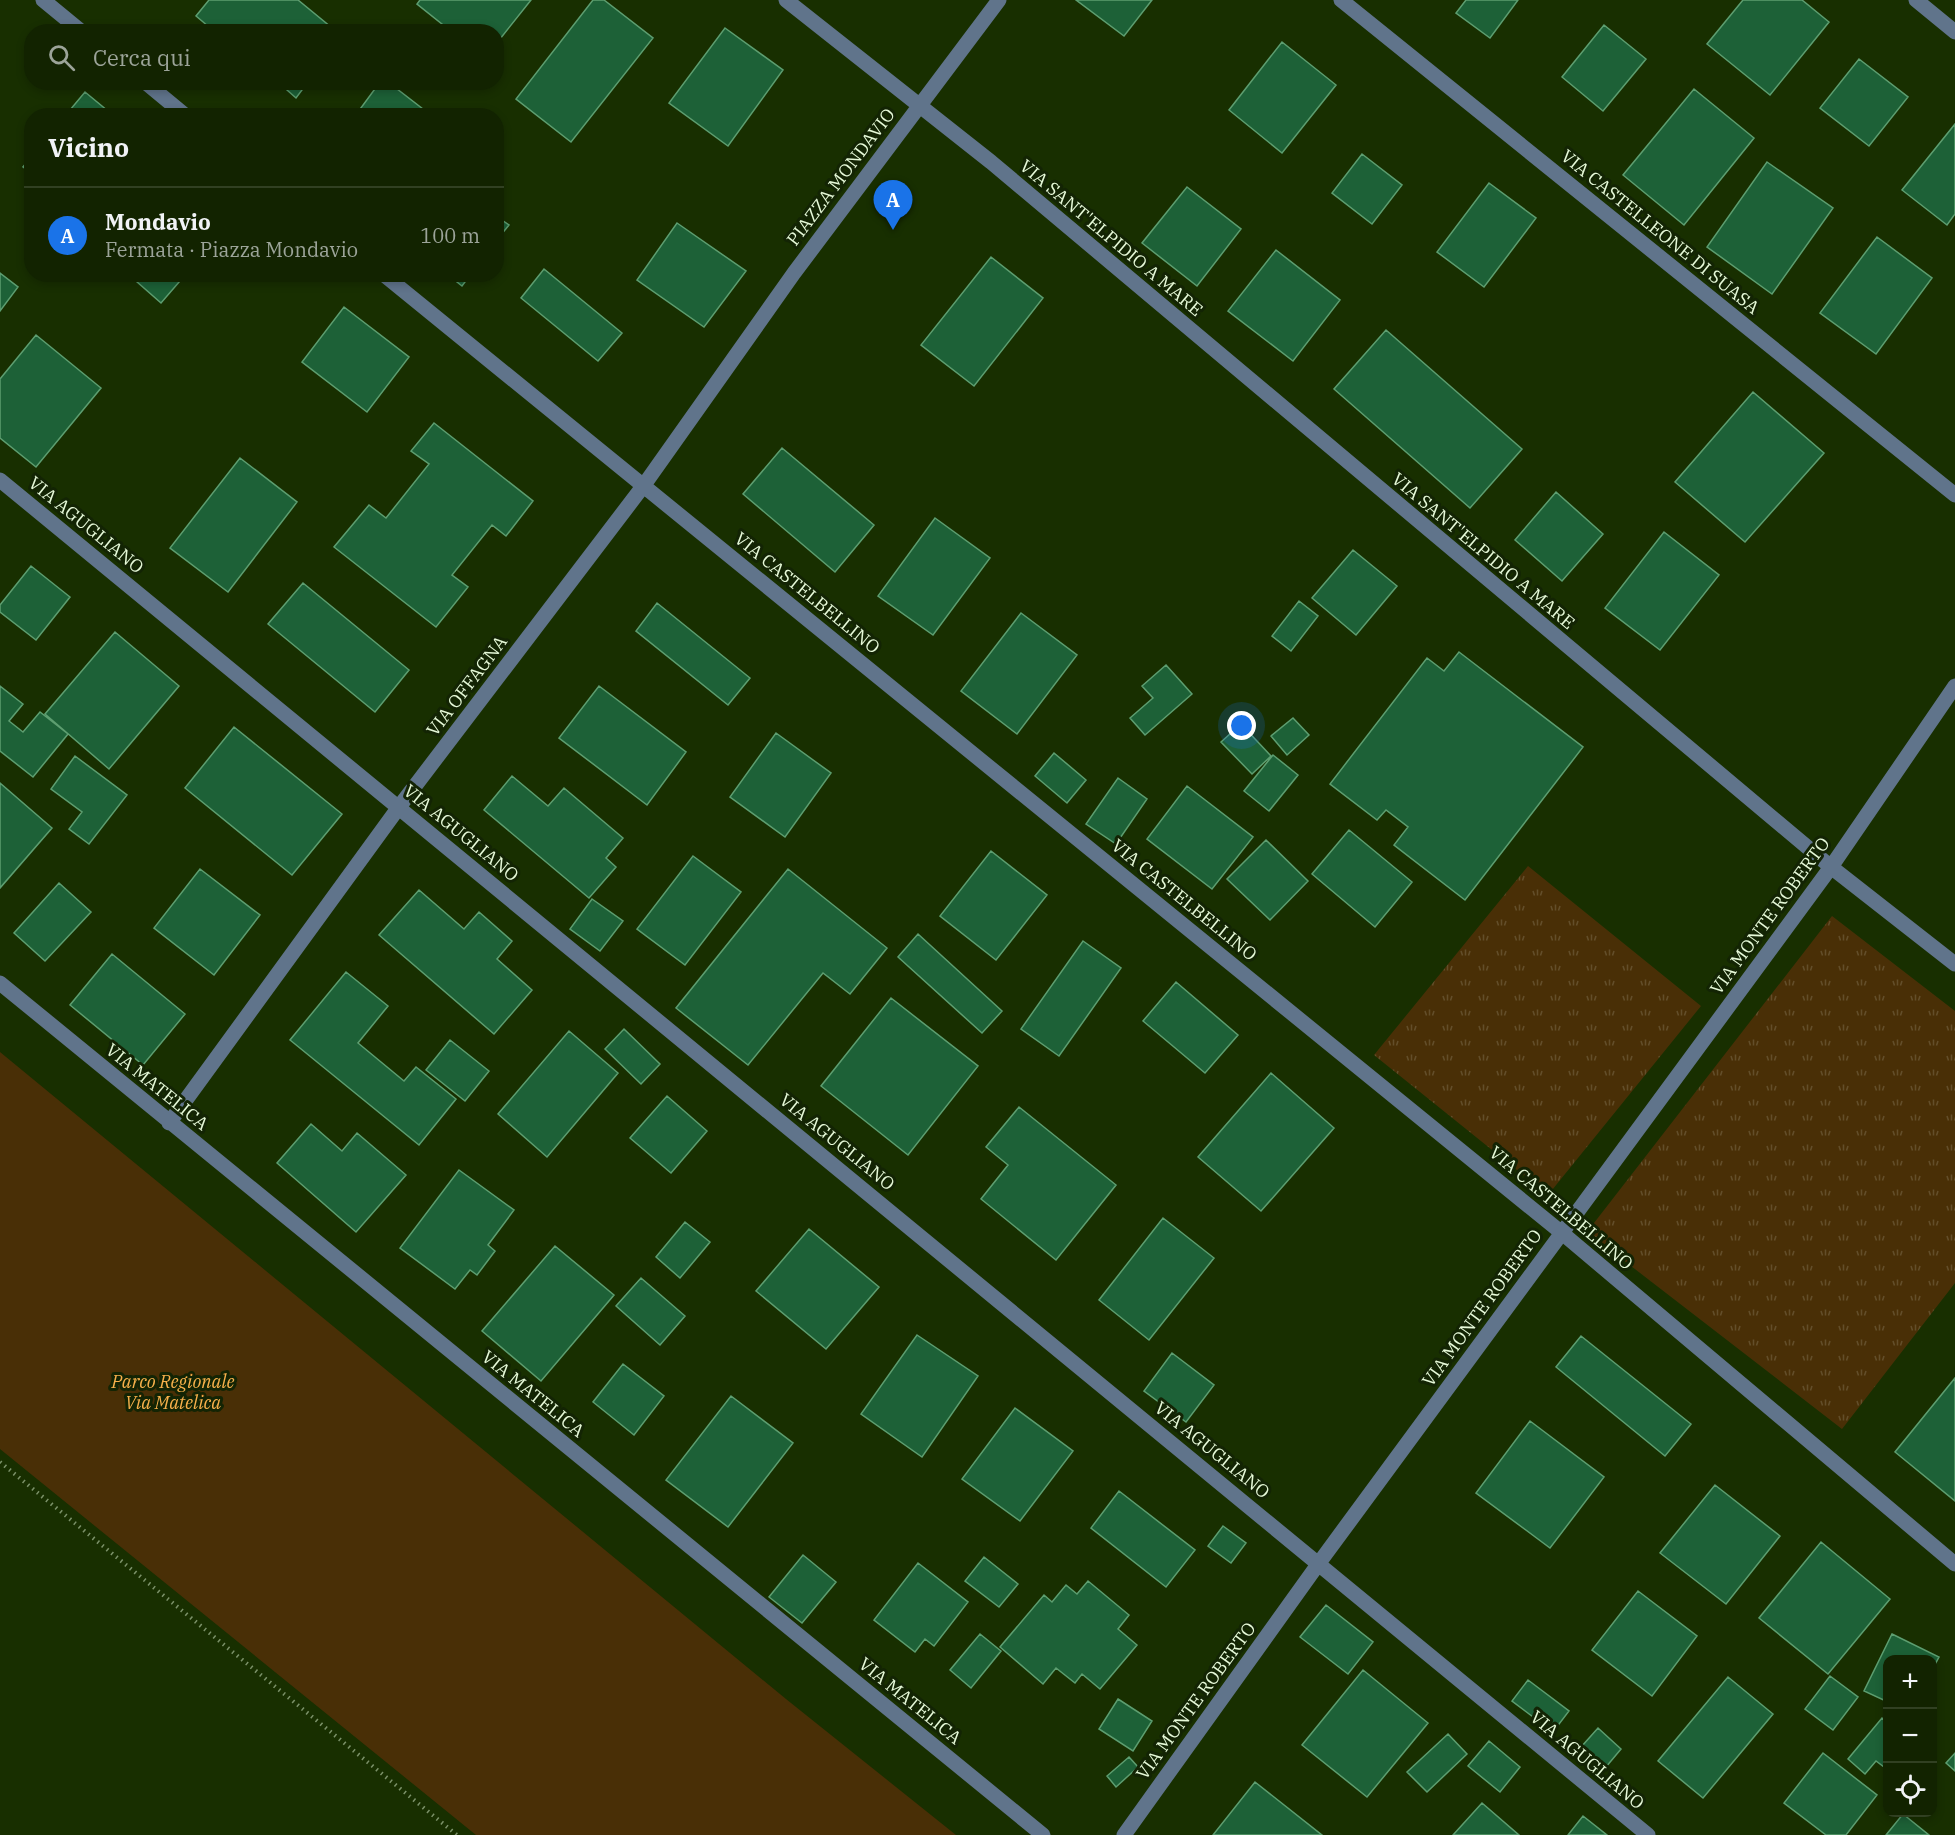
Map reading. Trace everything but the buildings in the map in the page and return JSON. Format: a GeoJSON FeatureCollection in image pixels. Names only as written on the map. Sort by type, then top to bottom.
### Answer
{"type":"FeatureCollection","features":[{"type":"Feature","properties":{"kind":"street"},"geometry":{"type":"LineString","coordinates":[[43,0],[72,24]]}},
{"type":"Feature","properties":{"kind":"street","name":"PIAZZA MONDAVIO"},"geometry":{"type":"LineString","coordinates":[[786,0],[991,162]]}},
{"type":"Feature","properties":{"kind":"street","name":"PIAZZA MONDAVIO"},"geometry":{"type":"LineString","coordinates":[[794,273],[999,0]]}},
{"type":"Feature","properties":{"kind":"street","name":"VIA CASTELLEONE DI SUASA"},"geometry":{"type":"LineString","coordinates":[[1341,0],[1955,495]]}},
{"type":"Feature","properties":{"kind":"street"},"geometry":{"type":"LineString","coordinates":[[1916,0],[1955,32]]}},
{"type":"Feature","properties":{"kind":"street"},"geometry":{"type":"LineString","coordinates":[[155,90],[176,108]]}},
{"type":"Feature","properties":{"kind":"street","name":"VIA SANT'ELPIDIO A MARE"},"geometry":{"type":"LineString","coordinates":[[991,162],[1831,867],[1955,964]]}},
{"type":"Feature","properties":{"kind":"street","name":"VIA OFFAGNA"},"geometry":{"type":"LineString","coordinates":[[169,1123],[399,807],[644,486],[794,273]]}},
{"type":"Feature","properties":{"kind":"street","name":"VIA CASTELBELLINO"},"geometry":{"type":"LineString","coordinates":[[392,282],[1562,1233],[1955,1564]]}},
{"type":"Feature","properties":{"kind":"street","name":"VIA AGUGLIANO"},"geometry":{"type":"LineString","coordinates":[[0,480],[1648,1835]]}},
{"type":"Feature","properties":{"kind":"street","name":"VIA MONTE ROBERTO"},"geometry":{"type":"LineString","coordinates":[[1124,1835],[1319,1563],[1831,867],[1955,686]]}},
{"type":"Feature","properties":{"kind":"street","name":"VIA MATELICA"},"geometry":{"type":"LineString","coordinates":[[0,983],[1043,1835]]}},
{"type":"Feature","properties":{"kind":"path"},"geometry":{"type":"LineString","coordinates":[[0,1462],[457,1835]]}},
{"type":"Feature","properties":{"kind":"green space"},"geometry":{"type":"Polygon","coordinates":[[[1528,866],[1701,1006],[1548,1195],[1374,1055],[1528,866]]]}},
{"type":"Feature","properties":{"kind":"green space"},"geometry":{"type":"Polygon","coordinates":[[[1832,916],[1955,1011],[1955,1283],[1842,1429],[1587,1232],[1832,916]]]}},
{"type":"Feature","properties":{"kind":"green space","name":"Parco Regionale Via Matelica"},"geometry":{"type":"Polygon","coordinates":[[[0,1052],[786,1699],[956,1835],[476,1835],[0,1449],[0,1052]]]}},
{"type":"Feature","properties":{"kind":"place","name":"Mondavio"},"geometry":{"type":"Point","coordinates":[893,230]}}]}
